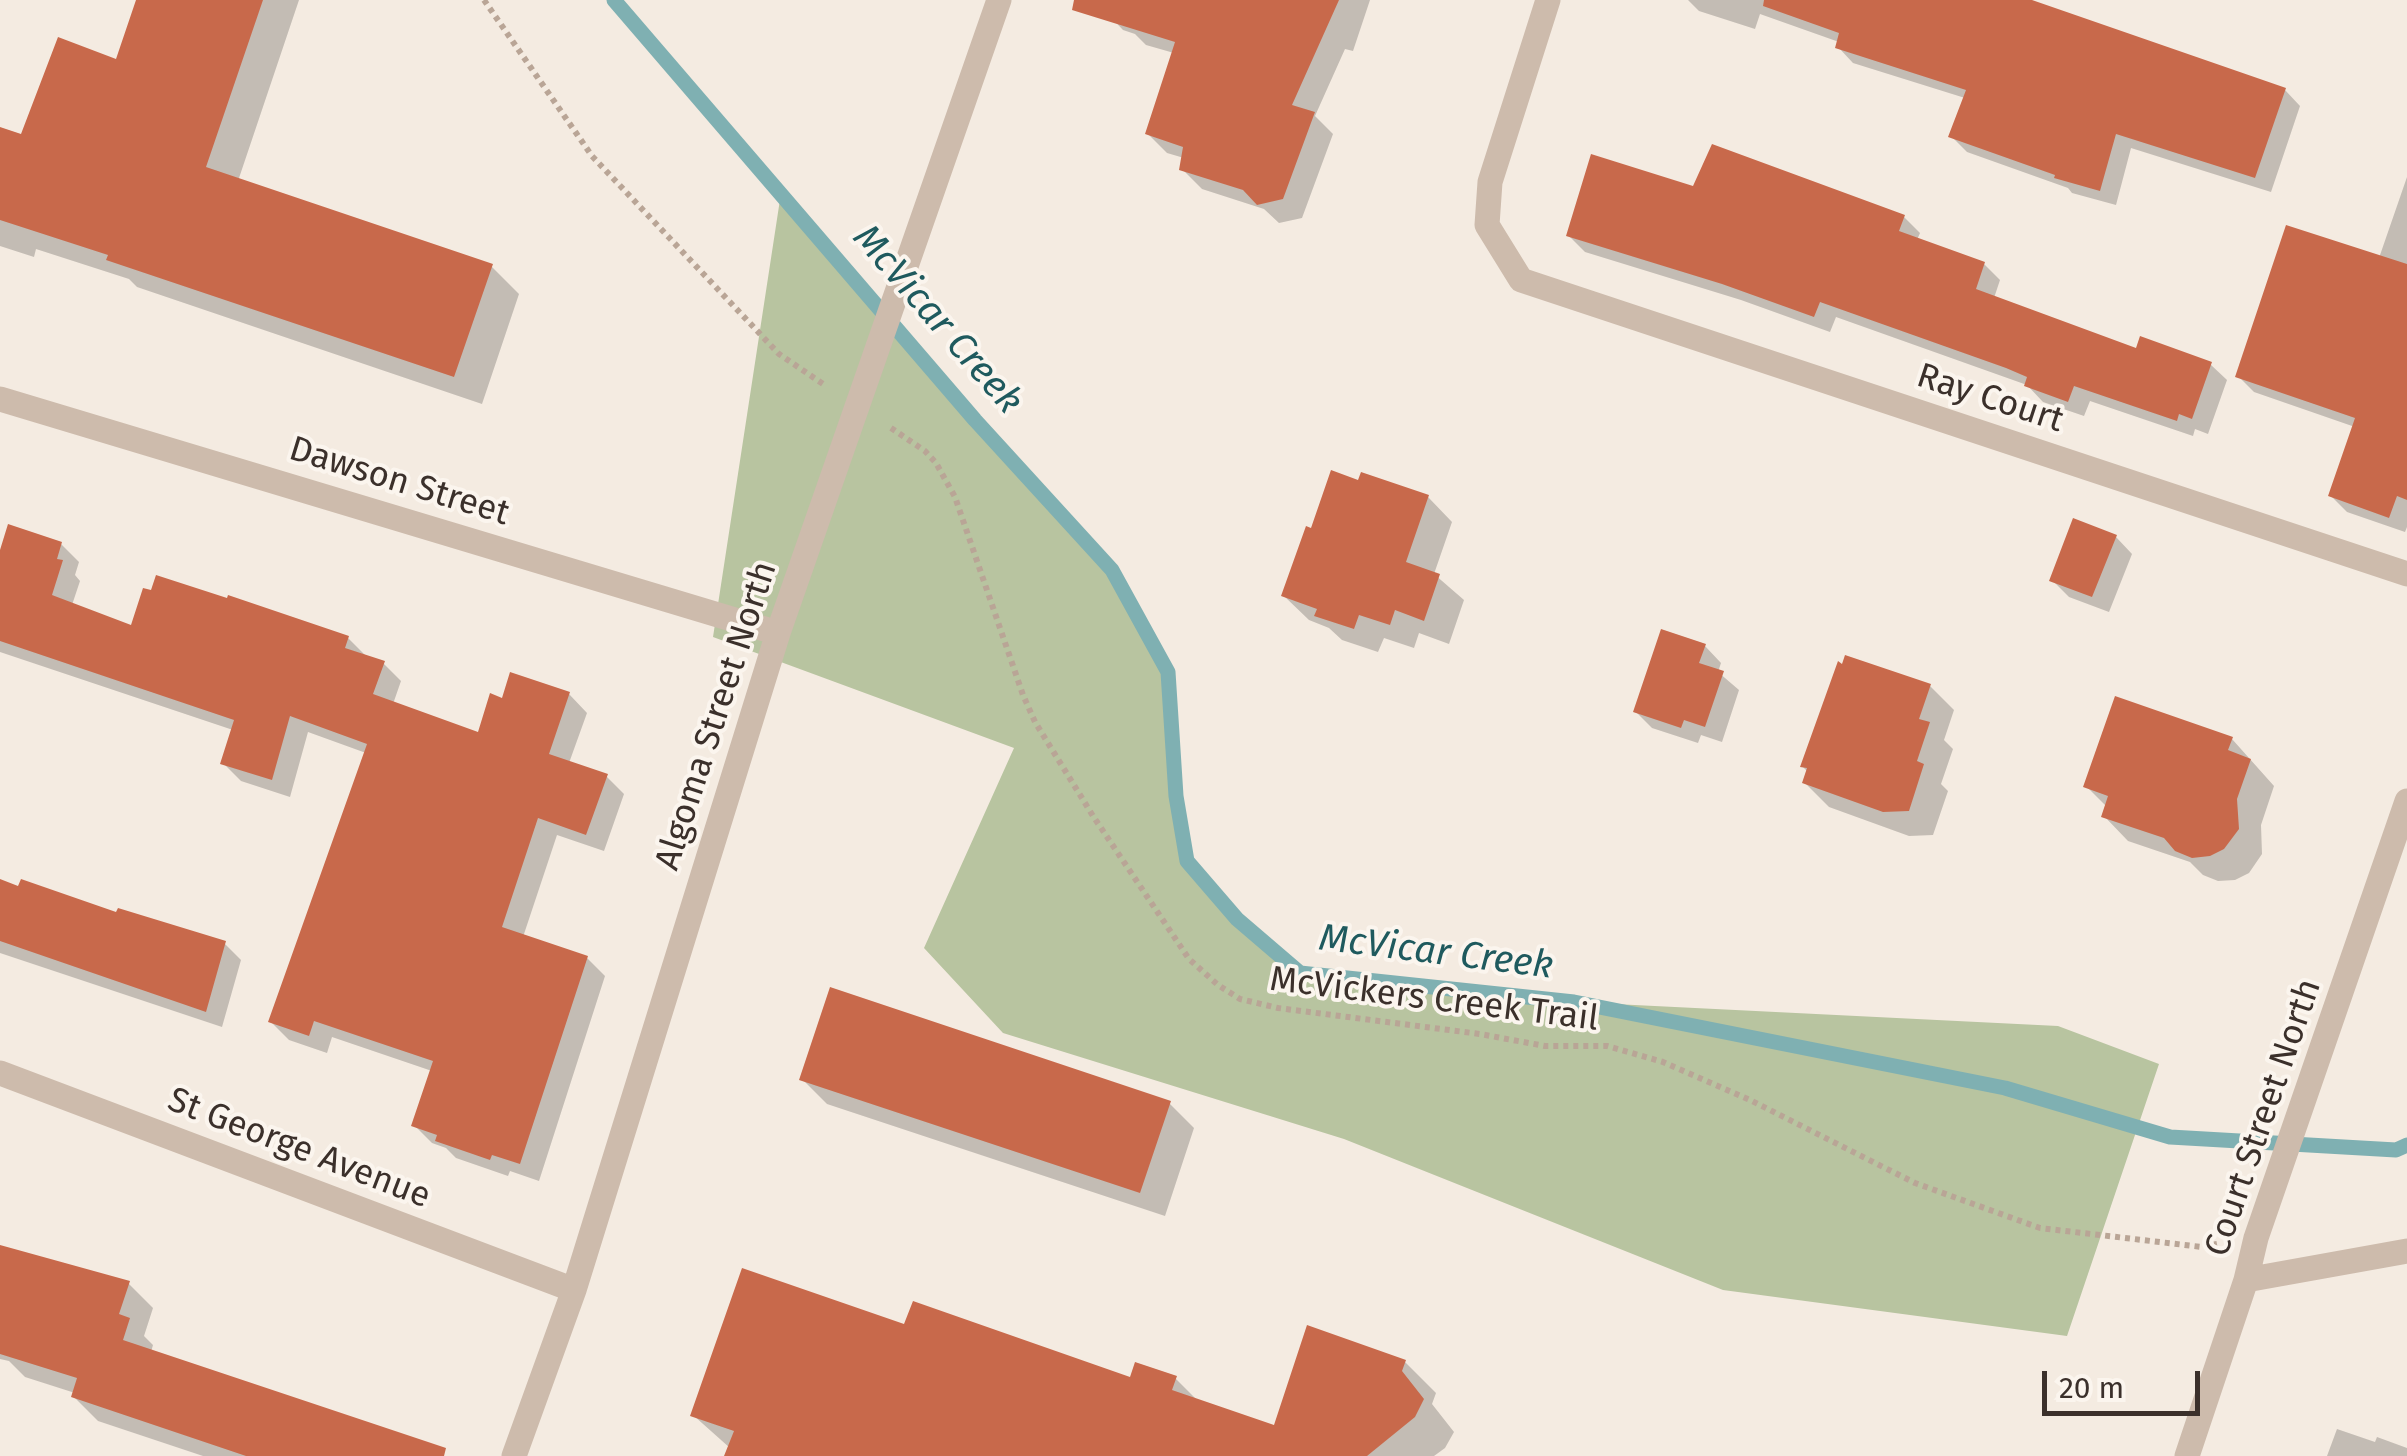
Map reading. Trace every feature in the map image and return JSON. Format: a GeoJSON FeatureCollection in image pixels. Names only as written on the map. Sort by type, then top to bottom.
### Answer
{"type":"FeatureCollection","features":[{"type":"Feature","properties":{"kind":"street","name":"Algoma Street North"},"geometry":{"type":"LineString","coordinates":[[514,1456],[574,1290],[778,633],[998,0]]}},
{"type":"Feature","properties":{"kind":"street","name":"Ray Court"},"geometry":{"type":"LineString","coordinates":[[1548,0],[1490,182],[1488,225],[1521,280],[2407,574]]}},
{"type":"Feature","properties":{"kind":"street","name":"Dawson Street"},"geometry":{"type":"LineString","coordinates":[[0,399],[778,633]]}},
{"type":"Feature","properties":{"kind":"street","name":"Court Street North"},"geometry":{"type":"LineString","coordinates":[[2186,1456],[2246,1280],[2256,1238],[2407,802]]}},
{"type":"Feature","properties":{"kind":"street","name":"St George Avenue"},"geometry":{"type":"LineString","coordinates":[[0,1073],[574,1290]]}},
{"type":"Feature","properties":{"kind":"street"},"geometry":{"type":"LineString","coordinates":[[2246,1280],[2407,1251]]}},
{"type":"Feature","properties":{"kind":"path"},"geometry":{"type":"LineString","coordinates":[[484,0],[592,156],[779,354],[828,386]]}},
{"type":"Feature","properties":{"kind":"path","name":"McVickers Creek Trail"},"geometry":{"type":"LineString","coordinates":[[876,418],[936,463],[955,496],[1022,695],[1035,722],[1189,959],[1218,986],[1240,999],[1278,1008],[1545,1046],[1607,1046],[1663,1062],[1750,1100],[1915,1182],[2040,1228],[2202,1246]]}},
{"type":"Feature","properties":{"kind":"green space"},"geometry":{"type":"Polygon","coordinates":[[[781,193],[975,420],[1112,570],[1168,672],[1176,796],[1187,861],[1237,919],[1300,972],[1574,1002],[2058,1026],[2159,1064],[2067,1336],[1723,1290],[1344,1139],[1003,1033],[924,948],[1014,748],[713,637],[781,193]]]}},
{"type":"Feature","properties":{"kind":"building"},"geometry":{"type":"Polygon","coordinates":[[[136,0],[263,0],[206,167],[493,264],[454,377],[106,260],[108,255],[0,220],[0,127],[21,134],[58,37],[116,59],[136,0]]]}},
{"type":"Feature","properties":{"kind":"building"},"geometry":{"type":"Polygon","coordinates":[[[1074,0],[1339,0],[1292,105],[1315,112],[1283,199],[1257,205],[1243,190],[1179,170],[1183,147],[1145,134],[1175,42],[1072,10],[1074,0]]]}},
{"type":"Feature","properties":{"kind":"building"},"geometry":{"type":"Polygon","coordinates":[[[1764,0],[2032,0],[2286,88],[2255,178],[2116,134],[2100,191],[2054,178],[2055,175],[1948,137],[1966,90],[1835,48],[1839,33],[1763,6],[1764,0]]]}},
{"type":"Feature","properties":{"kind":"building"},"geometry":{"type":"Polygon","coordinates":[[[1712,144],[1905,215],[1899,231],[1985,262],[1976,289],[2136,348],[2140,336],[2212,362],[2192,419],[2179,414],[2177,421],[2074,386],[2068,402],[2024,386],[2027,377],[2006,368],[1820,302],[1814,317],[1566,236],[1591,154],[1693,186],[1712,144]]]}},
{"type":"Feature","properties":{"kind":"building"},"geometry":{"type":"Polygon","coordinates":[[[2286,225],[2407,264],[2407,500],[2397,496],[2389,518],[2328,496],[2355,418],[2235,377],[2286,225]]]}},
{"type":"Feature","properties":{"kind":"building"},"geometry":{"type":"Polygon","coordinates":[[[1331,470],[1358,480],[1361,472],[1429,495],[1406,562],[1440,574],[1424,621],[1395,610],[1390,625],[1359,615],[1354,629],[1314,616],[1317,609],[1281,596],[1331,470]]]}},
{"type":"Feature","properties":{"kind":"building"},"geometry":{"type":"Polygon","coordinates":[[[2073,518],[2117,535],[2092,597],[2049,581],[2073,518]]]}},
{"type":"Feature","properties":{"kind":"building"},"geometry":{"type":"Polygon","coordinates":[[[8,524],[62,542],[57,559],[63,560],[52,595],[131,625],[143,588],[151,590],[156,575],[227,598],[228,595],[349,636],[345,648],[385,661],[373,694],[478,732],[490,693],[502,698],[510,672],[570,692],[549,754],[608,774],[586,835],[538,818],[502,927],[588,956],[520,1164],[492,1155],[490,1160],[435,1141],[437,1135],[411,1126],[433,1061],[314,1021],[309,1036],[268,1022],[367,744],[290,716],[272,780],[220,764],[234,720],[0,641],[0,550],[8,524]]]}},
{"type":"Feature","properties":{"kind":"building"},"geometry":{"type":"Polygon","coordinates":[[[1661,629],[1706,644],[1699,663],[1724,671],[1705,727],[1684,720],[1681,728],[1633,712],[1661,629]]]}},
{"type":"Feature","properties":{"kind":"building"},"geometry":{"type":"Polygon","coordinates":[[[1845,655],[1931,684],[1919,719],[1930,722],[1917,761],[1924,764],[1909,811],[1883,812],[1802,783],[1807,768],[1800,767],[1838,661],[1842,664],[1845,655]]]}},
{"type":"Feature","properties":{"kind":"building"},"geometry":{"type":"Polygon","coordinates":[[[2115,696],[2233,737],[2228,750],[2251,759],[2237,799],[2239,829],[2224,849],[2192,858],[2175,851],[2164,838],[2101,817],[2108,796],[2083,787],[2115,696]]]}},
{"type":"Feature","properties":{"kind":"building"},"geometry":{"type":"Polygon","coordinates":[[[0,879],[18,886],[21,879],[116,912],[118,908],[226,941],[206,1012],[0,941],[0,879]]]}},
{"type":"Feature","properties":{"kind":"building"},"geometry":{"type":"Polygon","coordinates":[[[830,987],[1171,1101],[1140,1193],[799,1080],[830,987]]]}},
{"type":"Feature","properties":{"kind":"building"},"geometry":{"type":"Polygon","coordinates":[[[0,1245],[130,1281],[119,1314],[130,1318],[123,1340],[446,1448],[444,1456],[246,1456],[71,1397],[77,1378],[0,1354],[0,1245]]]}},
{"type":"Feature","properties":{"kind":"building"},"geometry":{"type":"Polygon","coordinates":[[[742,1268],[904,1324],[913,1301],[1130,1377],[1135,1362],[1177,1376],[1172,1390],[1274,1425],[1307,1325],[1406,1360],[1402,1371],[1424,1399],[1415,1417],[1367,1456],[724,1456],[734,1431],[690,1416],[742,1268]]]}},
{"type":"Feature","properties":{"kind":"waterway","name":"McVicar Creek"},"geometry":{"type":"LineString","coordinates":[[614,0],[975,420],[1112,570],[1168,672],[1176,796],[1187,861],[1237,919],[1300,973],[1574,1002],[2005,1088],[2170,1137],[2396,1150],[2407,1145]]}}]}
